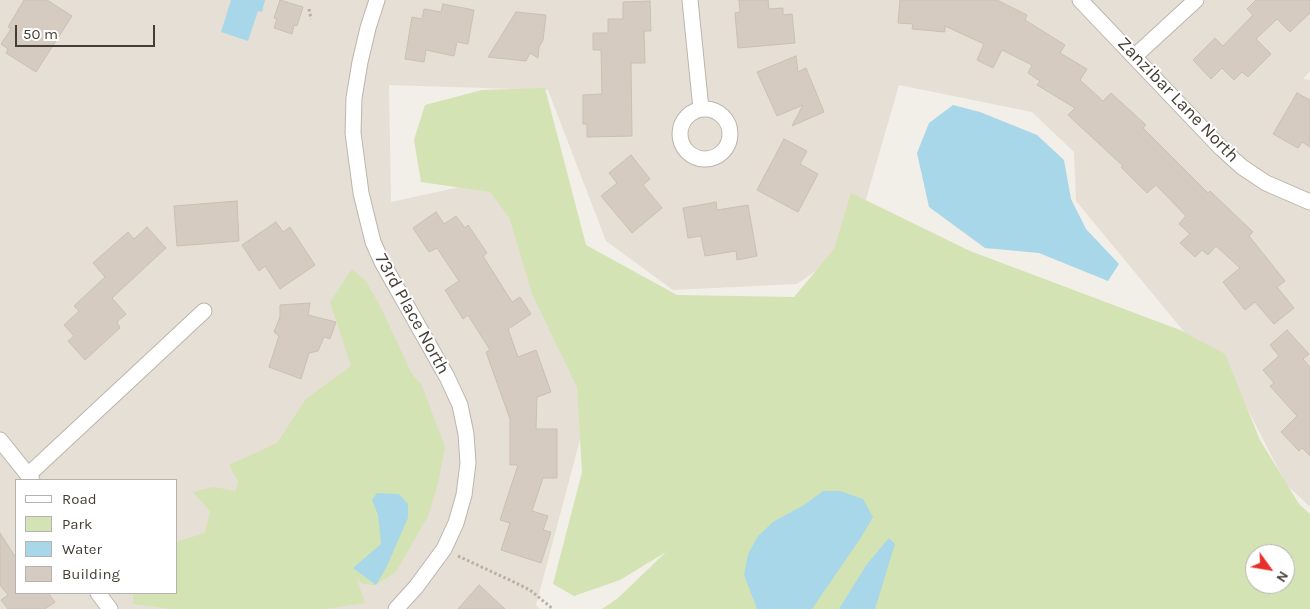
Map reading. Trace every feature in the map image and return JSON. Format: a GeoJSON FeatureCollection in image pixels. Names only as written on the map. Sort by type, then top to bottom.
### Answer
{"type":"FeatureCollection","features":[{"type":"Feature","properties":{"kind":"street","name":"73rd Place North"},"geometry":{"type":"LineString","coordinates":[[377,0],[360,62],[354,98],[353,133],[360,192],[373,242],[382,262],[447,377],[460,405],[466,434],[468,462],[464,495],[456,523],[444,550],[416,587],[396,609]]}},
{"type":"Feature","properties":{"kind":"street"},"geometry":{"type":"LineString","coordinates":[[690,0],[701,109]]}},
{"type":"Feature","properties":{"kind":"street","name":"Zanzibar Lane North"},"geometry":{"type":"LineString","coordinates":[[1080,0],[1221,148],[1242,167],[1266,183],[1310,202]]}},
{"type":"Feature","properties":{"kind":"street"},"geometry":{"type":"LineString","coordinates":[[1135,56],[1196,0]]}},
{"type":"Feature","properties":{"kind":"street"},"geometry":{"type":"LineString","coordinates":[[0,440],[30,478],[204,311]]}},
{"type":"Feature","properties":{"kind":"street"},"geometry":{"type":"LineString","coordinates":[[99,594],[110,609]]}},
{"type":"Feature","properties":{"kind":"path"},"geometry":{"type":"LineString","coordinates":[[309,10],[311,19]]}},
{"type":"Feature","properties":{"kind":"path"},"geometry":{"type":"LineString","coordinates":[[444,550],[530,590],[554,609]]}},
{"type":"Feature","properties":{"kind":"shaded area"},"geometry":{"type":"Polygon","coordinates":[[[0,0],[1310,0],[1310,71],[1303,79],[1310,80],[1310,507],[1286,484],[1247,408],[1076,201],[1074,152],[1032,112],[899,85],[853,244],[797,284],[673,290],[606,241],[548,90],[389,85],[391,202],[497,179],[593,391],[536,605],[540,609],[0,609],[0,0]]]}},
{"type":"Feature","properties":{"kind":"green space"},"geometry":{"type":"Polygon","coordinates":[[[545,88],[586,245],[677,295],[794,297],[834,249],[851,193],[970,251],[1180,330],[1225,354],[1260,440],[1299,504],[1310,514],[1310,609],[602,609],[618,598],[666,552],[620,580],[574,596],[553,584],[582,472],[577,387],[533,296],[509,217],[490,192],[421,182],[414,140],[425,105],[482,90],[545,88]]]}},
{"type":"Feature","properties":{"kind":"green space"},"geometry":{"type":"Polygon","coordinates":[[[352,269],[366,281],[412,374],[422,386],[445,447],[438,483],[428,516],[396,572],[376,585],[363,584],[357,579],[365,603],[325,609],[170,609],[133,604],[133,594],[178,594],[178,541],[205,533],[210,511],[193,492],[213,487],[236,491],[238,481],[229,465],[277,443],[306,399],[351,366],[330,302],[352,269]]]}},
{"type":"Feature","properties":{"kind":"water"},"geometry":{"type":"Polygon","coordinates":[[[231,0],[265,0],[262,12],[258,11],[248,41],[221,32],[231,0]]]}},
{"type":"Feature","properties":{"kind":"water"},"geometry":{"type":"Polygon","coordinates":[[[953,105],[980,112],[1037,135],[1064,160],[1071,199],[1086,229],[1119,264],[1108,281],[1039,253],[985,248],[929,207],[917,153],[929,123],[953,105]]]}},
{"type":"Feature","properties":{"kind":"water"},"geometry":{"type":"Polygon","coordinates":[[[823,491],[840,491],[863,499],[873,517],[812,609],[757,609],[744,575],[748,554],[758,536],[773,522],[804,505],[823,491]]]}},
{"type":"Feature","properties":{"kind":"water"},"geometry":{"type":"Polygon","coordinates":[[[377,493],[399,494],[408,504],[408,518],[386,568],[376,585],[353,568],[381,544],[378,515],[372,500],[377,493]]]}},
{"type":"Feature","properties":{"kind":"water"},"geometry":{"type":"Polygon","coordinates":[[[889,538],[895,544],[875,609],[839,609],[867,564],[889,538]]]}},
{"type":"Feature","properties":{"kind":"building"},"geometry":{"type":"Polygon","coordinates":[[[24,0],[47,0],[72,16],[36,72],[6,53],[8,49],[1,44],[11,29],[8,27],[24,0]]]}},
{"type":"Feature","properties":{"kind":"building"},"geometry":{"type":"Polygon","coordinates":[[[280,0],[303,7],[297,26],[294,25],[292,34],[274,28],[277,19],[274,18],[280,0]]]}},
{"type":"Feature","properties":{"kind":"building"},"geometry":{"type":"Polygon","coordinates":[[[739,0],[768,0],[769,9],[783,8],[783,15],[792,14],[795,43],[738,48],[735,13],[740,12],[739,0]]]}},
{"type":"Feature","properties":{"kind":"building"},"geometry":{"type":"Polygon","coordinates":[[[900,0],[997,0],[1027,15],[1025,20],[1065,45],[1060,53],[1087,69],[1080,80],[1103,101],[1111,93],[1146,125],[1143,128],[1208,193],[1210,191],[1253,232],[1249,236],[1285,281],[1277,287],[1294,308],[1274,324],[1255,302],[1245,310],[1223,282],[1240,268],[1216,246],[1208,255],[1202,250],[1195,257],[1180,243],[1190,234],[1179,224],[1186,216],[1156,185],[1147,193],[1121,167],[1123,166],[1068,115],[1075,108],[1037,85],[1040,81],[1028,73],[1032,65],[1002,50],[993,68],[977,60],[984,44],[945,26],[945,32],[912,29],[913,24],[898,23],[900,0]]]}},
{"type":"Feature","properties":{"kind":"building"},"geometry":{"type":"Polygon","coordinates":[[[1256,0],[1310,0],[1310,13],[1290,32],[1277,19],[1256,39],[1271,54],[1248,77],[1242,72],[1234,80],[1222,68],[1211,79],[1193,60],[1215,38],[1223,46],[1253,15],[1247,9],[1256,0]]]}},
{"type":"Feature","properties":{"kind":"building"},"geometry":{"type":"Polygon","coordinates":[[[650,1],[651,31],[644,31],[645,63],[631,63],[632,136],[587,137],[587,124],[583,124],[583,95],[602,94],[601,50],[593,50],[593,33],[608,33],[608,19],[623,19],[623,2],[650,1]]]}},
{"type":"Feature","properties":{"kind":"building"},"geometry":{"type":"Polygon","coordinates":[[[443,4],[474,10],[468,44],[457,42],[454,56],[426,50],[424,62],[405,59],[412,17],[422,19],[424,9],[441,12],[443,4]]]}},
{"type":"Feature","properties":{"kind":"building"},"geometry":{"type":"Polygon","coordinates":[[[516,12],[546,15],[543,40],[539,47],[538,58],[530,53],[526,61],[488,57],[516,12]]]}},
{"type":"Feature","properties":{"kind":"building"},"geometry":{"type":"Polygon","coordinates":[[[796,56],[798,72],[806,68],[824,112],[792,126],[803,105],[777,116],[757,72],[796,56]]]}},
{"type":"Feature","properties":{"kind":"building"},"geometry":{"type":"Polygon","coordinates":[[[1297,93],[1310,100],[1310,147],[1302,142],[1298,148],[1273,134],[1297,93]]]}},
{"type":"Feature","properties":{"kind":"building"},"geometry":{"type":"Polygon","coordinates":[[[784,139],[807,151],[800,164],[818,174],[798,212],[757,190],[784,139]]]}},
{"type":"Feature","properties":{"kind":"building"},"geometry":{"type":"Polygon","coordinates":[[[631,155],[650,179],[643,185],[662,208],[632,233],[601,196],[617,183],[609,173],[631,155]]]}},
{"type":"Feature","properties":{"kind":"building"},"geometry":{"type":"Polygon","coordinates":[[[237,201],[239,241],[177,246],[174,206],[237,201]]]}},
{"type":"Feature","properties":{"kind":"building"},"geometry":{"type":"Polygon","coordinates":[[[716,202],[717,210],[748,205],[757,256],[737,260],[736,251],[705,256],[701,236],[688,238],[683,208],[716,202]]]}},
{"type":"Feature","properties":{"kind":"building"},"geometry":{"type":"Polygon","coordinates":[[[436,212],[444,224],[456,216],[465,228],[468,225],[487,253],[483,256],[512,302],[520,297],[531,314],[508,329],[518,357],[536,350],[551,392],[537,397],[536,429],[557,429],[557,478],[543,478],[532,511],[548,516],[543,530],[551,532],[541,563],[501,550],[510,523],[500,520],[518,465],[510,465],[510,419],[486,352],[490,350],[468,315],[463,319],[445,290],[459,281],[437,248],[429,252],[413,228],[436,212]]]}},
{"type":"Feature","properties":{"kind":"building"},"geometry":{"type":"Polygon","coordinates":[[[276,222],[283,232],[290,227],[315,265],[280,289],[265,266],[259,271],[242,245],[276,222]]]}},
{"type":"Feature","properties":{"kind":"building"},"geometry":{"type":"Polygon","coordinates":[[[147,227],[166,248],[112,298],[126,314],[117,322],[120,328],[85,360],[68,341],[74,336],[64,325],[79,311],[74,306],[105,277],[93,263],[128,232],[134,239],[147,227]]]}},
{"type":"Feature","properties":{"kind":"building"},"geometry":{"type":"Polygon","coordinates":[[[310,303],[308,315],[336,322],[330,339],[324,337],[318,351],[309,353],[301,379],[269,367],[279,336],[274,332],[280,317],[280,305],[310,303]]]}},
{"type":"Feature","properties":{"kind":"building"},"geometry":{"type":"Polygon","coordinates":[[[1287,330],[1309,354],[1303,359],[1310,367],[1310,456],[1302,448],[1299,451],[1281,432],[1297,416],[1270,386],[1274,383],[1263,370],[1279,356],[1270,345],[1287,330]]]}},
{"type":"Feature","properties":{"kind":"building"},"geometry":{"type":"Polygon","coordinates":[[[0,533],[15,556],[15,594],[49,594],[55,602],[45,609],[8,609],[1,600],[8,595],[0,585],[0,533]]]}},
{"type":"Feature","properties":{"kind":"building"},"geometry":{"type":"Polygon","coordinates":[[[479,585],[505,609],[458,609],[479,585]]]}}]}
